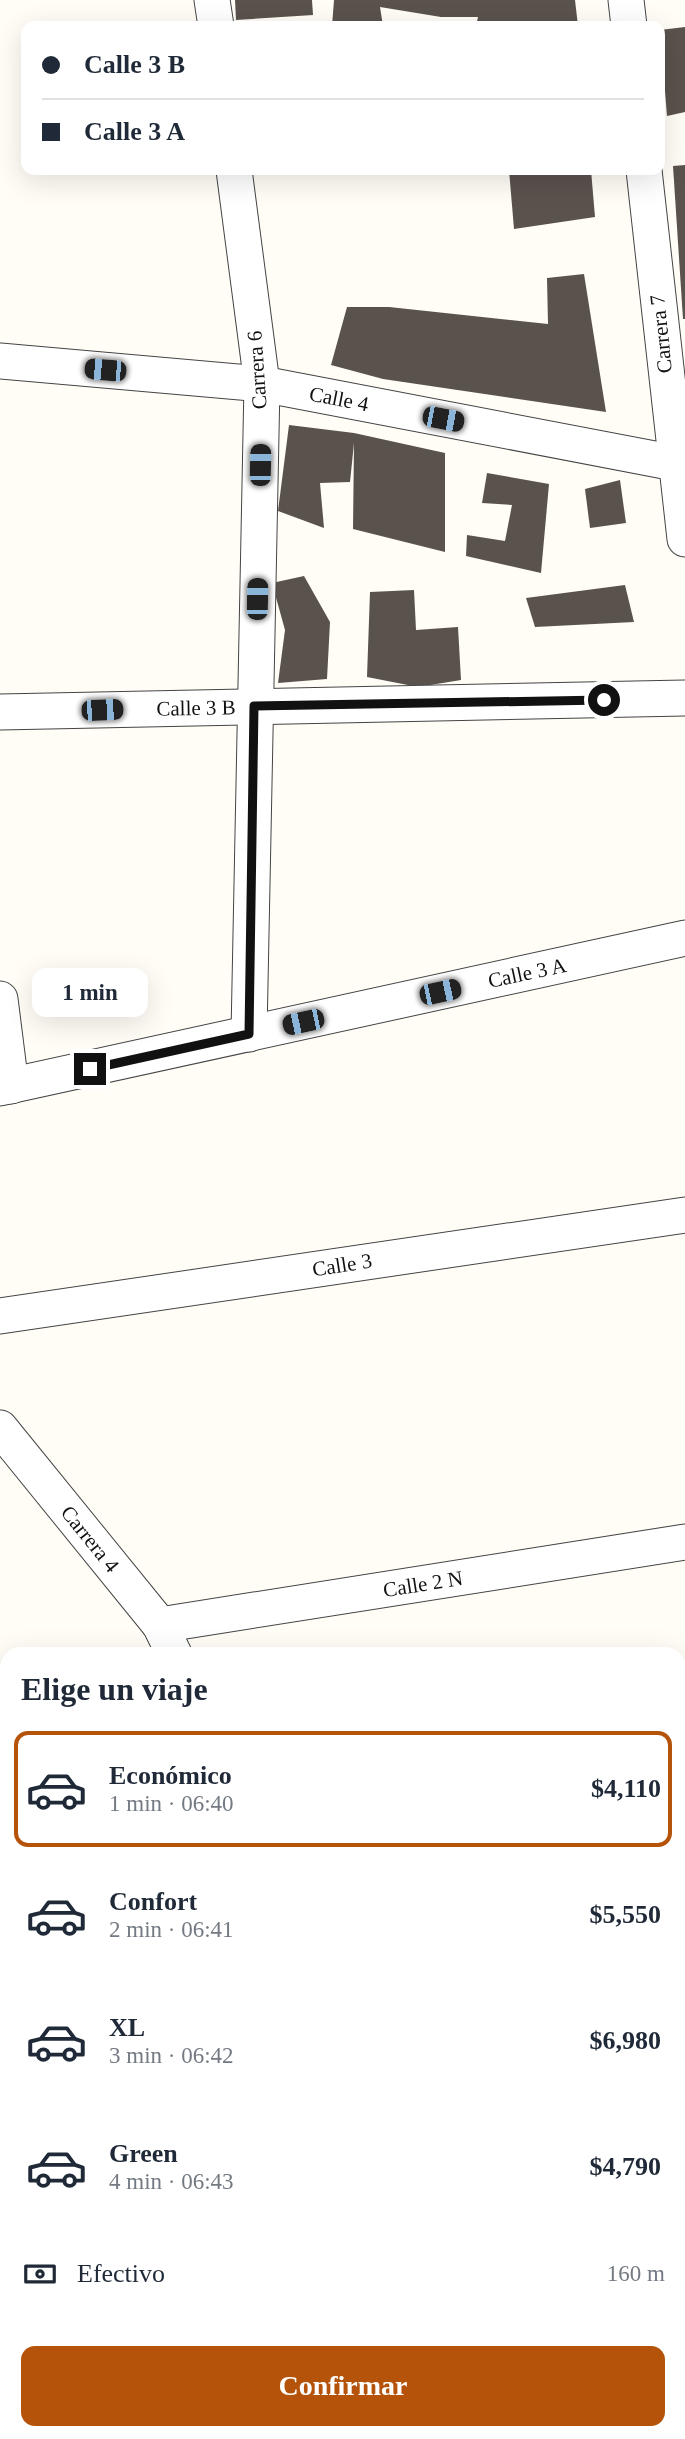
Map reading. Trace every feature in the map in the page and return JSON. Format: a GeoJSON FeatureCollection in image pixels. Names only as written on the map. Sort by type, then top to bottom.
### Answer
{"type":"FeatureCollection","features":[{"type":"Feature","properties":{"kind":"street"},"geometry":{"type":"LineString","coordinates":[[212,0],[215,21]]}},
{"type":"Feature","properties":{"kind":"street"},"geometry":{"type":"LineString","coordinates":[[626,0],[628,21]]}},
{"type":"Feature","properties":{"kind":"street","name":"Carrera 6"},"geometry":{"type":"LineString","coordinates":[[235,175],[262,384],[249,1034]]}},
{"type":"Feature","properties":{"kind":"street","name":"Carrera 7"},"geometry":{"type":"LineString","coordinates":[[645,175],[685,539]]}},
{"type":"Feature","properties":{"kind":"street","name":"Calle 4"},"geometry":{"type":"LineString","coordinates":[[0,361],[262,384],[675,463]]}},
{"type":"Feature","properties":{"kind":"street","name":"Calle 3 B"},"geometry":{"type":"LineString","coordinates":[[0,712],[685,698]]}},
{"type":"Feature","properties":{"kind":"street","name":"Calle 3 A"},"geometry":{"type":"LineString","coordinates":[[5,1087],[685,938]]}},
{"type":"Feature","properties":{"kind":"street"},"geometry":{"type":"LineString","coordinates":[[0,999],[5,1087]]}},
{"type":"Feature","properties":{"kind":"street","name":"Calle 3"},"geometry":{"type":"LineString","coordinates":[[0,1316],[685,1214]]}},
{"type":"Feature","properties":{"kind":"street","name":"Carrera 4"},"geometry":{"type":"LineString","coordinates":[[0,1428],[167,1640]]}},
{"type":"Feature","properties":{"kind":"street","name":"Calle 2 N"},"geometry":{"type":"LineString","coordinates":[[167,1640],[685,1542]]}},
{"type":"Feature","properties":{"kind":"building"},"geometry":{"type":"Polygon","coordinates":[[[235,0],[312,0],[313,15],[236,20],[235,0]]]}},
{"type":"Feature","properties":{"kind":"building"},"geometry":{"type":"Polygon","coordinates":[[[334,0],[575,0],[577,21],[477,21],[478,17],[441,17],[380,7],[382,21],[332,21],[334,0]]]}},
{"type":"Feature","properties":{"kind":"building"},"geometry":{"type":"Polygon","coordinates":[[[685,27],[685,112],[667,116],[665,91],[665,29],[685,27]]]}},
{"type":"Feature","properties":{"kind":"building"},"geometry":{"type":"Polygon","coordinates":[[[685,165],[685,319],[683,319],[673,166],[685,165]]]}},
{"type":"Feature","properties":{"kind":"building"},"geometry":{"type":"Polygon","coordinates":[[[509,175],[591,175],[595,217],[514,229],[509,175]]]}},
{"type":"Feature","properties":{"kind":"building"},"geometry":{"type":"Polygon","coordinates":[[[584,274],[606,412],[383,379],[331,365],[347,307],[389,307],[548,324],[547,278],[584,274]]]}},
{"type":"Feature","properties":{"kind":"building"},"geometry":{"type":"Polygon","coordinates":[[[289,425],[354,433],[445,453],[445,552],[353,529],[354,443],[350,482],[320,483],[324,528],[278,511],[289,425]]]}},
{"type":"Feature","properties":{"kind":"building"},"geometry":{"type":"Polygon","coordinates":[[[487,473],[549,484],[541,573],[466,556],[467,535],[505,541],[512,505],[482,503],[487,473]]]}},
{"type":"Feature","properties":{"kind":"building"},"geometry":{"type":"Polygon","coordinates":[[[620,480],[626,523],[590,528],[585,489],[620,480]]]}},
{"type":"Feature","properties":{"kind":"building"},"geometry":{"type":"Polygon","coordinates":[[[304,576],[330,622],[327,679],[278,683],[285,630],[272,583],[304,576]]]}},
{"type":"Feature","properties":{"kind":"building"},"geometry":{"type":"Polygon","coordinates":[[[625,585],[634,622],[535,627],[526,598],[625,585]]]}},
{"type":"Feature","properties":{"kind":"building"},"geometry":{"type":"Polygon","coordinates":[[[414,590],[416,630],[458,627],[461,680],[418,687],[367,677],[370,592],[414,590]]]}},
{"type":"Feature","properties":{"kind":"route"},"geometry":{"type":"LineString","coordinates":[[90,1069],[249,1034],[254,706],[604,700]]}}]}
